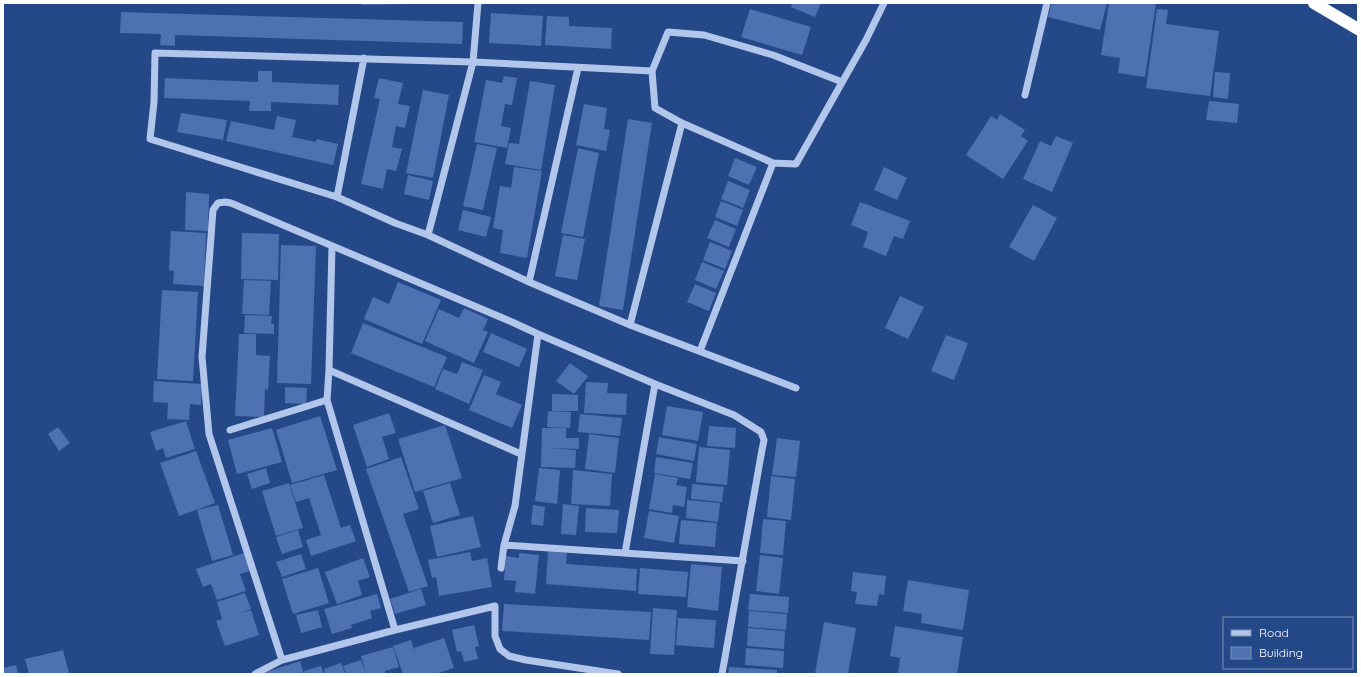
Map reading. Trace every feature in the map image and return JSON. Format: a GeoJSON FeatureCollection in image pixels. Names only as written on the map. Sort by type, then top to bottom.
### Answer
{"type":"FeatureCollection","features":[{"type":"Feature","properties":{"kind":"highway"},"geometry":{"type":"LineString","coordinates":[[1314,3],[1357,30]]}},
{"type":"Feature","properties":{"kind":"street"},"geometry":{"type":"LineString","coordinates":[[428,235],[473,62],[478,3]]}},
{"type":"Feature","properties":{"kind":"street"},"geometry":{"type":"LineString","coordinates":[[842,82],[772,55],[704,35],[668,32],[652,71],[655,108],[682,123],[773,163],[796,164],[866,40],[884,3]]}},
{"type":"Feature","properties":{"kind":"street"},"geometry":{"type":"LineString","coordinates":[[1025,95],[1047,3]]}},
{"type":"Feature","properties":{"kind":"street"},"geometry":{"type":"LineString","coordinates":[[652,71],[364,58],[155,53],[154,102],[150,139],[337,197],[395,223],[428,235],[529,282],[630,325],[796,388]]}},
{"type":"Feature","properties":{"kind":"street"},"geometry":{"type":"LineString","coordinates":[[337,197],[364,58]]}},
{"type":"Feature","properties":{"kind":"street"},"geometry":{"type":"LineString","coordinates":[[529,282],[578,68]]}},
{"type":"Feature","properties":{"kind":"street"},"geometry":{"type":"LineString","coordinates":[[630,325],[682,123]]}},
{"type":"Feature","properties":{"kind":"street"},"geometry":{"type":"LineString","coordinates":[[700,352],[773,163]]}},
{"type":"Feature","properties":{"kind":"street"},"geometry":{"type":"LineString","coordinates":[[282,660],[209,434],[202,357],[213,210],[218,203],[225,202],[231,203],[655,384],[734,414],[761,432],[764,440],[722,674]]}},
{"type":"Feature","properties":{"kind":"street"},"geometry":{"type":"LineString","coordinates":[[332,246],[329,370],[326,400],[395,630]]}},
{"type":"Feature","properties":{"kind":"street"},"geometry":{"type":"LineString","coordinates":[[501,568],[504,545],[515,506],[538,334]]}},
{"type":"Feature","properties":{"kind":"street"},"geometry":{"type":"LineString","coordinates":[[329,370],[521,454]]}},
{"type":"Feature","properties":{"kind":"street"},"geometry":{"type":"LineString","coordinates":[[625,553],[655,384]]}},
{"type":"Feature","properties":{"kind":"street"},"geometry":{"type":"LineString","coordinates":[[230,430],[326,400]]}},
{"type":"Feature","properties":{"kind":"street"},"geometry":{"type":"LineString","coordinates":[[504,545],[743,562]]}},
{"type":"Feature","properties":{"kind":"street"},"geometry":{"type":"LineString","coordinates":[[255,674],[282,660],[395,630],[495,606],[494,636],[500,648],[509,656],[618,674]]}},
{"type":"Feature","properties":{"kind":"building"},"geometry":{"type":"Polygon","coordinates":[[[362,3],[407,3],[407,4],[362,5],[362,3]]]}},
{"type":"Feature","properties":{"kind":"building"},"geometry":{"type":"Polygon","coordinates":[[[792,3],[821,3],[815,17],[791,7],[792,3]]]}},
{"type":"Feature","properties":{"kind":"building"},"geometry":{"type":"Polygon","coordinates":[[[1052,3],[1107,3],[1100,30],[1048,17],[1052,3]]]}},
{"type":"Feature","properties":{"kind":"building"},"geometry":{"type":"Polygon","coordinates":[[[1109,3],[1156,3],[1145,77],[1118,73],[1120,58],[1101,55],[1109,3]]]}},
{"type":"Feature","properties":{"kind":"building"},"geometry":{"type":"Polygon","coordinates":[[[750,9],[811,27],[802,55],[741,37],[750,9]]]}},
{"type":"Feature","properties":{"kind":"building"},"geometry":{"type":"Polygon","coordinates":[[[1157,9],[1168,10],[1166,24],[1219,31],[1210,96],[1146,88],[1157,9]]]}},
{"type":"Feature","properties":{"kind":"building"},"geometry":{"type":"Polygon","coordinates":[[[121,12],[463,22],[462,44],[175,35],[175,46],[160,45],[161,34],[120,33],[121,12]]]}},
{"type":"Feature","properties":{"kind":"building"},"geometry":{"type":"Polygon","coordinates":[[[491,13],[543,16],[541,46],[489,43],[491,13]]]}},
{"type":"Feature","properties":{"kind":"building"},"geometry":{"type":"Polygon","coordinates":[[[547,16],[569,17],[569,26],[612,28],[611,49],[545,45],[547,16]]]}},
{"type":"Feature","properties":{"kind":"building"},"geometry":{"type":"Polygon","coordinates":[[[258,71],[272,71],[272,82],[339,85],[338,105],[271,102],[271,111],[249,111],[250,101],[164,98],[165,78],[258,82],[258,71]]]}},
{"type":"Feature","properties":{"kind":"building"},"geometry":{"type":"Polygon","coordinates":[[[1215,72],[1230,73],[1228,99],[1213,97],[1215,72]]]}},
{"type":"Feature","properties":{"kind":"building"},"geometry":{"type":"Polygon","coordinates":[[[504,76],[517,78],[512,105],[505,104],[501,126],[511,128],[507,148],[474,142],[486,80],[502,83],[504,76]]]}},
{"type":"Feature","properties":{"kind":"building"},"geometry":{"type":"Polygon","coordinates":[[[379,78],[403,83],[398,104],[410,106],[405,128],[396,126],[392,147],[402,149],[396,171],[387,169],[383,189],[361,184],[380,99],[374,98],[379,78]]]}},
{"type":"Feature","properties":{"kind":"building"},"geometry":{"type":"Polygon","coordinates":[[[530,81],[555,85],[541,170],[505,164],[509,143],[519,144],[530,81]]]}},
{"type":"Feature","properties":{"kind":"building"},"geometry":{"type":"Polygon","coordinates":[[[423,90],[449,95],[433,178],[406,173],[423,90]]]}},
{"type":"Feature","properties":{"kind":"building"},"geometry":{"type":"Polygon","coordinates":[[[1209,101],[1239,104],[1237,123],[1206,120],[1209,101]]]}},
{"type":"Feature","properties":{"kind":"building"},"geometry":{"type":"Polygon","coordinates":[[[584,104],[607,108],[604,129],[610,130],[606,151],[576,145],[584,104]]]}},
{"type":"Feature","properties":{"kind":"building"},"geometry":{"type":"Polygon","coordinates":[[[181,113],[227,120],[223,140],[177,132],[181,113]]]}},
{"type":"Feature","properties":{"kind":"building"},"geometry":{"type":"Polygon","coordinates":[[[1000,114],[1025,130],[1021,136],[1028,141],[1003,179],[966,155],[991,116],[997,120],[1000,114]]]}},
{"type":"Feature","properties":{"kind":"building"},"geometry":{"type":"Polygon","coordinates":[[[277,116],[296,120],[292,137],[316,142],[317,139],[338,144],[333,165],[226,141],[231,121],[274,130],[277,116]]]}},
{"type":"Feature","properties":{"kind":"building"},"geometry":{"type":"Polygon","coordinates":[[[628,119],[652,123],[623,310],[599,306],[628,119]]]}},
{"type":"Feature","properties":{"kind":"building"},"geometry":{"type":"Polygon","coordinates":[[[1056,136],[1073,143],[1052,192],[1023,179],[1040,141],[1051,146],[1056,136]]]}},
{"type":"Feature","properties":{"kind":"building"},"geometry":{"type":"Polygon","coordinates":[[[477,144],[497,148],[483,210],[463,206],[477,144]]]}},
{"type":"Feature","properties":{"kind":"building"},"geometry":{"type":"Polygon","coordinates":[[[578,148],[599,153],[583,237],[561,233],[578,148]]]}},
{"type":"Feature","properties":{"kind":"building"},"geometry":{"type":"Polygon","coordinates":[[[735,158],[757,167],[749,185],[728,176],[735,158]]]}},
{"type":"Feature","properties":{"kind":"building"},"geometry":{"type":"Polygon","coordinates":[[[514,167],[542,171],[527,258],[500,253],[503,230],[493,228],[500,186],[511,188],[514,167]]]}},
{"type":"Feature","properties":{"kind":"building"},"geometry":{"type":"Polygon","coordinates":[[[884,167],[907,178],[897,200],[874,190],[884,167]]]}},
{"type":"Feature","properties":{"kind":"building"},"geometry":{"type":"Polygon","coordinates":[[[408,175],[433,181],[429,200],[404,194],[408,175]]]}},
{"type":"Feature","properties":{"kind":"building"},"geometry":{"type":"Polygon","coordinates":[[[728,181],[750,190],[743,208],[721,199],[728,181]]]}},
{"type":"Feature","properties":{"kind":"building"},"geometry":{"type":"Polygon","coordinates":[[[186,192],[209,194],[208,231],[185,230],[186,192]]]}},
{"type":"Feature","properties":{"kind":"building"},"geometry":{"type":"Polygon","coordinates":[[[721,201],[743,210],[737,226],[715,217],[721,201]]]}},
{"type":"Feature","properties":{"kind":"building"},"geometry":{"type":"Polygon","coordinates":[[[860,202],[910,221],[903,239],[894,236],[886,256],[863,247],[868,232],[851,225],[860,202]]]}},
{"type":"Feature","properties":{"kind":"building"},"geometry":{"type":"Polygon","coordinates":[[[1033,205],[1057,218],[1034,261],[1009,247],[1033,205]]]}},
{"type":"Feature","properties":{"kind":"building"},"geometry":{"type":"Polygon","coordinates":[[[463,210],[491,217],[486,237],[458,230],[463,210]]]}},
{"type":"Feature","properties":{"kind":"building"},"geometry":{"type":"Polygon","coordinates":[[[715,220],[736,229],[729,247],[707,238],[715,220]]]}},
{"type":"Feature","properties":{"kind":"building"},"geometry":{"type":"Polygon","coordinates":[[[171,231],[206,233],[204,286],[173,284],[174,271],[169,270],[171,231]]]}},
{"type":"Feature","properties":{"kind":"building"},"geometry":{"type":"Polygon","coordinates":[[[242,233],[279,234],[278,280],[241,279],[242,233]]]}},
{"type":"Feature","properties":{"kind":"building"},"geometry":{"type":"Polygon","coordinates":[[[563,235],[585,239],[577,280],[555,276],[563,235]]]}},
{"type":"Feature","properties":{"kind":"building"},"geometry":{"type":"Polygon","coordinates":[[[710,242],[732,251],[725,269],[703,260],[710,242]]]}},
{"type":"Feature","properties":{"kind":"building"},"geometry":{"type":"Polygon","coordinates":[[[281,245],[316,246],[311,384],[277,383],[281,245]]]}},
{"type":"Feature","properties":{"kind":"building"},"geometry":{"type":"Polygon","coordinates":[[[702,262],[724,271],[716,289],[695,280],[702,262]]]}},
{"type":"Feature","properties":{"kind":"building"},"geometry":{"type":"Polygon","coordinates":[[[244,280],[271,281],[269,315],[242,314],[244,280]]]}},
{"type":"Feature","properties":{"kind":"building"},"geometry":{"type":"Polygon","coordinates":[[[398,282],[441,300],[422,344],[364,319],[373,297],[389,304],[398,282]]]}},
{"type":"Feature","properties":{"kind":"building"},"geometry":{"type":"Polygon","coordinates":[[[695,284],[716,293],[709,311],[687,302],[695,284]]]}},
{"type":"Feature","properties":{"kind":"building"},"geometry":{"type":"Polygon","coordinates":[[[162,290],[198,292],[193,381],[157,379],[162,290]]]}},
{"type":"Feature","properties":{"kind":"building"},"geometry":{"type":"Polygon","coordinates":[[[900,296],[924,307],[908,339],[885,328],[900,296]]]}},
{"type":"Feature","properties":{"kind":"building"},"geometry":{"type":"Polygon","coordinates":[[[464,308],[488,319],[483,330],[488,332],[474,363],[425,341],[439,309],[459,318],[464,308]]]}},
{"type":"Feature","properties":{"kind":"building"},"geometry":{"type":"Polygon","coordinates":[[[245,315],[272,316],[271,324],[274,324],[274,334],[244,333],[245,315]]]}},
{"type":"Feature","properties":{"kind":"building"},"geometry":{"type":"Polygon","coordinates":[[[363,323],[447,357],[434,387],[351,353],[363,323]]]}},
{"type":"Feature","properties":{"kind":"building"},"geometry":{"type":"Polygon","coordinates":[[[491,333],[527,349],[519,367],[483,352],[491,333]]]}},
{"type":"Feature","properties":{"kind":"building"},"geometry":{"type":"Polygon","coordinates":[[[239,334],[256,334],[256,355],[270,356],[268,390],[265,389],[264,417],[235,416],[239,334]]]}},
{"type":"Feature","properties":{"kind":"building"},"geometry":{"type":"Polygon","coordinates":[[[946,335],[968,343],[954,380],[931,371],[946,335]]]}},
{"type":"Feature","properties":{"kind":"building"},"geometry":{"type":"Polygon","coordinates":[[[462,362],[483,370],[469,404],[435,389],[443,369],[457,374],[462,362]]]}},
{"type":"Feature","properties":{"kind":"building"},"geometry":{"type":"Polygon","coordinates":[[[570,363],[588,376],[574,394],[556,381],[570,363]]]}},
{"type":"Feature","properties":{"kind":"building"},"geometry":{"type":"Polygon","coordinates":[[[484,375],[501,382],[496,394],[522,405],[512,428],[469,410],[484,375]]]}},
{"type":"Feature","properties":{"kind":"building"},"geometry":{"type":"Polygon","coordinates":[[[154,381],[202,384],[201,405],[190,404],[189,420],[167,419],[168,403],[153,402],[154,381]]]}},
{"type":"Feature","properties":{"kind":"building"},"geometry":{"type":"Polygon","coordinates":[[[586,382],[608,383],[607,393],[627,394],[626,415],[584,413],[586,382]]]}},
{"type":"Feature","properties":{"kind":"building"},"geometry":{"type":"Polygon","coordinates":[[[285,387],[307,388],[306,404],[285,403],[285,387]]]}},
{"type":"Feature","properties":{"kind":"building"},"geometry":{"type":"Polygon","coordinates":[[[552,394],[578,395],[578,411],[552,411],[552,394]]]}},
{"type":"Feature","properties":{"kind":"building"},"geometry":{"type":"Polygon","coordinates":[[[667,406],[703,412],[698,441],[662,435],[667,406]]]}},
{"type":"Feature","properties":{"kind":"building"},"geometry":{"type":"Polygon","coordinates":[[[548,411],[571,412],[570,428],[547,427],[548,411]]]}},
{"type":"Feature","properties":{"kind":"building"},"geometry":{"type":"Polygon","coordinates":[[[389,413],[396,433],[382,437],[389,459],[367,467],[353,425],[389,413]]]}},
{"type":"Feature","properties":{"kind":"building"},"geometry":{"type":"Polygon","coordinates":[[[580,414],[622,418],[620,436],[578,432],[580,414]]]}},
{"type":"Feature","properties":{"kind":"building"},"geometry":{"type":"Polygon","coordinates":[[[320,416],[337,470],[292,483],[276,430],[320,416]]]}},
{"type":"Feature","properties":{"kind":"building"},"geometry":{"type":"Polygon","coordinates":[[[186,421],[195,449],[166,458],[163,448],[156,451],[150,432],[186,421]]]}},
{"type":"Feature","properties":{"kind":"building"},"geometry":{"type":"Polygon","coordinates":[[[445,425],[462,478],[415,492],[398,439],[445,425]]]}},
{"type":"Feature","properties":{"kind":"building"},"geometry":{"type":"Polygon","coordinates":[[[709,426],[736,428],[735,448],[707,446],[709,426]]]}},
{"type":"Feature","properties":{"kind":"building"},"geometry":{"type":"Polygon","coordinates":[[[58,427],[70,443],[59,451],[48,434],[58,427]]]}},
{"type":"Feature","properties":{"kind":"building"},"geometry":{"type":"Polygon","coordinates":[[[272,428],[282,462],[237,474],[228,440],[272,428]]]}},
{"type":"Feature","properties":{"kind":"building"},"geometry":{"type":"Polygon","coordinates":[[[542,428],[566,428],[566,438],[579,438],[579,449],[551,448],[576,450],[575,468],[541,467],[542,428]]]}},
{"type":"Feature","properties":{"kind":"building"},"geometry":{"type":"Polygon","coordinates":[[[589,434],[619,438],[615,473],[585,469],[589,434]]]}},
{"type":"Feature","properties":{"kind":"building"},"geometry":{"type":"Polygon","coordinates":[[[659,437],[697,444],[694,461],[656,454],[659,437]]]}},
{"type":"Feature","properties":{"kind":"building"},"geometry":{"type":"Polygon","coordinates":[[[777,438],[800,441],[796,477],[772,475],[777,438]]]}},
{"type":"Feature","properties":{"kind":"building"},"geometry":{"type":"Polygon","coordinates":[[[699,447],[730,450],[727,485],[696,482],[699,447]]]}},
{"type":"Feature","properties":{"kind":"building"},"geometry":{"type":"Polygon","coordinates":[[[196,451],[215,503],[179,516],[160,463],[196,451]]]}},
{"type":"Feature","properties":{"kind":"building"},"geometry":{"type":"Polygon","coordinates":[[[401,457],[419,509],[403,514],[428,586],[409,592],[366,469],[401,457]]]}},
{"type":"Feature","properties":{"kind":"building"},"geometry":{"type":"Polygon","coordinates":[[[656,457],[693,463],[690,479],[654,473],[656,457]]]}},
{"type":"Feature","properties":{"kind":"building"},"geometry":{"type":"Polygon","coordinates":[[[266,468],[270,483],[252,489],[247,474],[266,468]]]}},
{"type":"Feature","properties":{"kind":"building"},"geometry":{"type":"Polygon","coordinates":[[[539,468],[560,470],[557,504],[535,501],[539,468]]]}},
{"type":"Feature","properties":{"kind":"building"},"geometry":{"type":"Polygon","coordinates":[[[573,470],[612,474],[610,506],[571,504],[573,470]]]}},
{"type":"Feature","properties":{"kind":"building"},"geometry":{"type":"Polygon","coordinates":[[[655,474],[678,478],[676,485],[687,487],[684,507],[673,505],[672,513],[649,509],[655,474]]]}},
{"type":"Feature","properties":{"kind":"building"},"geometry":{"type":"Polygon","coordinates":[[[324,475],[341,528],[350,525],[356,541],[311,556],[306,540],[321,535],[309,498],[296,502],[290,485],[324,475]]]}},
{"type":"Feature","properties":{"kind":"building"},"geometry":{"type":"Polygon","coordinates":[[[771,476],[795,479],[791,520],[767,517],[771,476]]]}},
{"type":"Feature","properties":{"kind":"building"},"geometry":{"type":"Polygon","coordinates":[[[289,483],[303,528],[276,536],[262,491],[289,483]]]}},
{"type":"Feature","properties":{"kind":"building"},"geometry":{"type":"Polygon","coordinates":[[[450,483],[460,515],[433,523],[423,491],[450,483]]]}},
{"type":"Feature","properties":{"kind":"building"},"geometry":{"type":"Polygon","coordinates":[[[692,484],[724,487],[722,502],[691,499],[692,484]]]}},
{"type":"Feature","properties":{"kind":"building"},"geometry":{"type":"Polygon","coordinates":[[[687,500],[720,503],[718,522],[686,518],[687,500]]]}},
{"type":"Feature","properties":{"kind":"building"},"geometry":{"type":"Polygon","coordinates":[[[563,504],[579,506],[576,535],[561,534],[563,504]]]}},
{"type":"Feature","properties":{"kind":"building"},"geometry":{"type":"Polygon","coordinates":[[[218,505],[233,555],[212,561],[197,510],[218,505]]]}},
{"type":"Feature","properties":{"kind":"building"},"geometry":{"type":"Polygon","coordinates":[[[533,505],[545,507],[543,526],[531,524],[533,505]]]}},
{"type":"Feature","properties":{"kind":"building"},"geometry":{"type":"Polygon","coordinates":[[[586,508],[619,510],[617,533],[585,532],[586,508]]]}},
{"type":"Feature","properties":{"kind":"building"},"geometry":{"type":"Polygon","coordinates":[[[649,511],[679,516],[674,543],[644,538],[649,511]]]}},
{"type":"Feature","properties":{"kind":"building"},"geometry":{"type":"Polygon","coordinates":[[[473,516],[481,547],[437,557],[430,526],[473,516]]]}},
{"type":"Feature","properties":{"kind":"building"},"geometry":{"type":"Polygon","coordinates":[[[763,519],[786,521],[783,555],[760,553],[763,519]]]}},
{"type":"Feature","properties":{"kind":"building"},"geometry":{"type":"Polygon","coordinates":[[[681,520],[717,523],[715,547],[679,544],[681,520]]]}},
{"type":"Feature","properties":{"kind":"building"},"geometry":{"type":"Polygon","coordinates":[[[298,530],[303,547],[282,554],[276,537],[298,530]]]}},
{"type":"Feature","properties":{"kind":"building"},"geometry":{"type":"Polygon","coordinates":[[[548,551],[567,553],[566,564],[637,569],[636,591],[546,584],[548,551]]]}},
{"type":"Feature","properties":{"kind":"building"},"geometry":{"type":"Polygon","coordinates":[[[470,552],[472,561],[487,558],[492,587],[439,596],[436,577],[432,578],[428,560],[470,552]]]}},
{"type":"Feature","properties":{"kind":"building"},"geometry":{"type":"Polygon","coordinates":[[[244,553],[250,571],[240,574],[246,591],[217,600],[211,584],[203,587],[196,569],[244,553]]]}},
{"type":"Feature","properties":{"kind":"building"},"geometry":{"type":"Polygon","coordinates":[[[519,553],[539,555],[535,594],[515,592],[516,581],[504,580],[506,556],[519,558],[519,553]]]}},
{"type":"Feature","properties":{"kind":"building"},"geometry":{"type":"Polygon","coordinates":[[[301,554],[306,569],[282,577],[276,562],[301,554]]]}},
{"type":"Feature","properties":{"kind":"building"},"geometry":{"type":"Polygon","coordinates":[[[760,555],[783,558],[779,594],[756,591],[760,555]]]}},
{"type":"Feature","properties":{"kind":"building"},"geometry":{"type":"Polygon","coordinates":[[[363,558],[370,577],[358,581],[362,595],[337,604],[325,572],[363,558]]]}},
{"type":"Feature","properties":{"kind":"building"},"geometry":{"type":"Polygon","coordinates":[[[691,564],[722,567],[718,611],[687,607],[691,564]]]}},
{"type":"Feature","properties":{"kind":"building"},"geometry":{"type":"Polygon","coordinates":[[[318,568],[329,603],[293,614],[282,579],[318,568]]]}},
{"type":"Feature","properties":{"kind":"building"},"geometry":{"type":"Polygon","coordinates":[[[640,568],[688,572],[686,597],[638,594],[640,568]]]}},
{"type":"Feature","properties":{"kind":"building"},"geometry":{"type":"Polygon","coordinates":[[[853,572],[886,576],[884,595],[879,594],[877,606],[855,604],[857,592],[851,591],[853,572]]]}},
{"type":"Feature","properties":{"kind":"building"},"geometry":{"type":"Polygon","coordinates":[[[908,580],[969,590],[963,630],[921,623],[922,614],[903,611],[908,580]]]}},
{"type":"Feature","properties":{"kind":"building"},"geometry":{"type":"Polygon","coordinates":[[[421,589],[426,605],[395,614],[390,599],[421,589]]]}},
{"type":"Feature","properties":{"kind":"building"},"geometry":{"type":"Polygon","coordinates":[[[245,593],[251,609],[237,614],[251,610],[259,635],[225,646],[216,621],[222,619],[217,602],[245,593]]]}},
{"type":"Feature","properties":{"kind":"building"},"geometry":{"type":"Polygon","coordinates":[[[377,594],[381,608],[370,611],[372,618],[351,625],[352,628],[332,634],[324,609],[377,594]]]}},
{"type":"Feature","properties":{"kind":"building"},"geometry":{"type":"Polygon","coordinates":[[[750,594],[789,597],[788,613],[748,610],[750,594]]]}},
{"type":"Feature","properties":{"kind":"building"},"geometry":{"type":"Polygon","coordinates":[[[504,604],[651,612],[649,640],[502,631],[504,604]]]}},
{"type":"Feature","properties":{"kind":"building"},"geometry":{"type":"Polygon","coordinates":[[[653,608],[677,610],[674,655],[650,654],[653,608]]]}},
{"type":"Feature","properties":{"kind":"building"},"geometry":{"type":"Polygon","coordinates":[[[318,610],[322,627],[301,633],[296,615],[318,610]]]}},
{"type":"Feature","properties":{"kind":"building"},"geometry":{"type":"Polygon","coordinates":[[[749,611],[787,614],[786,630],[748,627],[749,611]]]}},
{"type":"Feature","properties":{"kind":"building"},"geometry":{"type":"Polygon","coordinates":[[[678,618],[716,620],[714,648],[676,645],[678,618]]]}},
{"type":"Feature","properties":{"kind":"building"},"geometry":{"type":"Polygon","coordinates":[[[824,622],[856,628],[848,674],[815,674],[824,622]]]}},
{"type":"Feature","properties":{"kind":"building"},"geometry":{"type":"Polygon","coordinates":[[[474,625],[479,646],[475,647],[478,659],[464,662],[461,651],[457,652],[452,630],[474,625]]]}},
{"type":"Feature","properties":{"kind":"building"},"geometry":{"type":"Polygon","coordinates":[[[895,626],[963,637],[957,674],[898,674],[900,658],[890,656],[895,626]]]}},
{"type":"Feature","properties":{"kind":"building"},"geometry":{"type":"Polygon","coordinates":[[[748,628],[785,631],[784,649],[747,646],[748,628]]]}},
{"type":"Feature","properties":{"kind":"building"},"geometry":{"type":"Polygon","coordinates":[[[444,638],[454,668],[435,674],[403,674],[393,646],[411,640],[416,656],[414,648],[444,638]]]}},
{"type":"Feature","properties":{"kind":"building"},"geometry":{"type":"Polygon","coordinates":[[[393,647],[399,667],[385,671],[385,674],[366,674],[361,656],[393,647]]]}},
{"type":"Feature","properties":{"kind":"building"},"geometry":{"type":"Polygon","coordinates":[[[746,648],[784,651],[783,668],[745,665],[746,648]]]}},
{"type":"Feature","properties":{"kind":"building"},"geometry":{"type":"Polygon","coordinates":[[[63,650],[69,673],[29,674],[25,659],[63,650]]]}},
{"type":"Feature","properties":{"kind":"building"},"geometry":{"type":"Polygon","coordinates":[[[361,660],[366,674],[346,674],[343,666],[361,660]]]}},
{"type":"Feature","properties":{"kind":"building"},"geometry":{"type":"Polygon","coordinates":[[[300,661],[304,674],[267,674],[266,672],[300,661]]]}},
{"type":"Feature","properties":{"kind":"building"},"geometry":{"type":"Polygon","coordinates":[[[341,663],[345,674],[325,674],[324,669],[341,663]]]}},
{"type":"Feature","properties":{"kind":"building"},"geometry":{"type":"Polygon","coordinates":[[[16,665],[18,674],[3,674],[3,668],[16,665]]]}},
{"type":"Feature","properties":{"kind":"building"},"geometry":{"type":"Polygon","coordinates":[[[321,666],[324,674],[305,674],[304,671],[321,666]]]}},
{"type":"Feature","properties":{"kind":"building"},"geometry":{"type":"Polygon","coordinates":[[[729,667],[777,670],[777,674],[728,674],[729,667]]]}}]}
